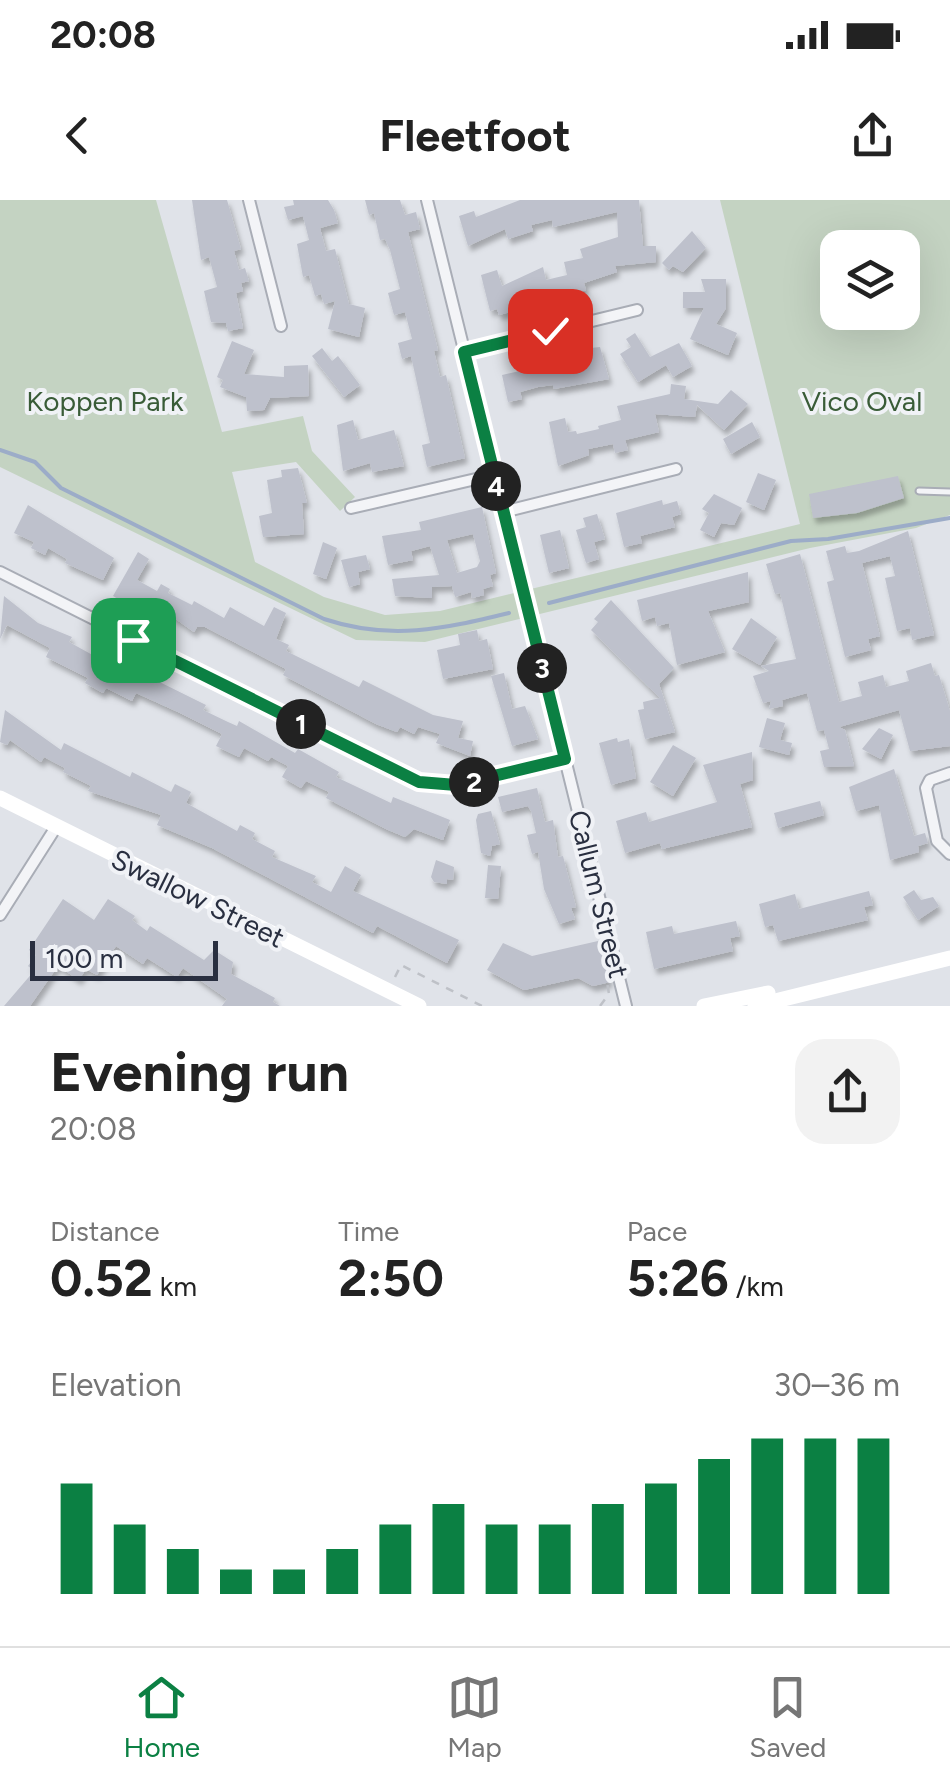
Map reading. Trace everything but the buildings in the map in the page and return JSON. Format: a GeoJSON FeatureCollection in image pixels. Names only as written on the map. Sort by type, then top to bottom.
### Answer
{"type":"FeatureCollection","features":[{"type":"Feature","properties":{"kind":"street"},"geometry":{"type":"LineString","coordinates":[[249,200],[281,326]]}},
{"type":"Feature","properties":{"kind":"street","name":"Callum Street"},"geometry":{"type":"LineString","coordinates":[[427,200],[626,1006]]}},
{"type":"Feature","properties":{"kind":"street"},"geometry":{"type":"LineString","coordinates":[[464,352],[636,310]]}},
{"type":"Feature","properties":{"kind":"street"},"geometry":{"type":"LineString","coordinates":[[503,512],[676,469]]}},
{"type":"Feature","properties":{"kind":"street"},"geometry":{"type":"LineString","coordinates":[[351,508],[494,476]]}},
{"type":"Feature","properties":{"kind":"street"},"geometry":{"type":"LineString","coordinates":[[0,572],[419,782],[456,785],[565,759]]}},
{"type":"Feature","properties":{"kind":"street"},"geometry":{"type":"LineString","coordinates":[[950,773],[930,780],[926,788],[937,841],[950,854]]}},
{"type":"Feature","properties":{"kind":"street","name":"Swallow Street"},"geometry":{"type":"LineString","coordinates":[[0,798],[419,1006]]}},
{"type":"Feature","properties":{"kind":"street"},"geometry":{"type":"LineString","coordinates":[[0,915],[56,827]]}},
{"type":"Feature","properties":{"kind":"street"},"geometry":{"type":"LineString","coordinates":[[755,1006],[950,958]]}},
{"type":"Feature","properties":{"kind":"street"},"geometry":{"type":"LineString","coordinates":[[704,1006],[865,977]]}},
{"type":"Feature","properties":{"kind":"lane"},"geometry":{"type":"LineString","coordinates":[[919,491],[950,492]]}},
{"type":"Feature","properties":{"kind":"path"},"geometry":{"type":"LineString","coordinates":[[397,998],[401,965],[482,1006]]}},
{"type":"Feature","properties":{"kind":"path"},"geometry":{"type":"LineString","coordinates":[[600,1006],[609,994],[607,982]]}},
{"type":"Feature","properties":{"kind":"green space"},"geometry":{"type":"Polygon","coordinates":[[[0,200],[156,200],[222,432],[303,416],[312,451],[355,497],[340,511],[296,462],[232,472],[255,562],[324,597],[385,615],[440,611],[800,524],[720,200],[950,200],[950,515],[916,528],[810,548],[425,642],[356,640],[0,467],[0,200]]]}},
{"type":"Feature","properties":{"kind":"waterway"},"geometry":{"type":"LineString","coordinates":[[0,450],[35,462],[61,488],[324,619],[394,631],[439,628],[509,613]]}},
{"type":"Feature","properties":{"kind":"waterway"},"geometry":{"type":"LineString","coordinates":[[549,603],[791,541],[828,539],[950,518]]}},
{"type":"Feature","properties":{"kind":"route"},"geometry":{"type":"LineString","coordinates":[[133,640],[419,782],[456,785],[565,759],[464,352],[550,331]]}},
{"type":"Feature","properties":{"kind":"park label","name":"Koppen Park"},"geometry":{"type":"Point","coordinates":[105,401]}},
{"type":"Feature","properties":{"kind":"park label","name":"Vico Oval"},"geometry":{"type":"Point","coordinates":[862,401]}}]}
